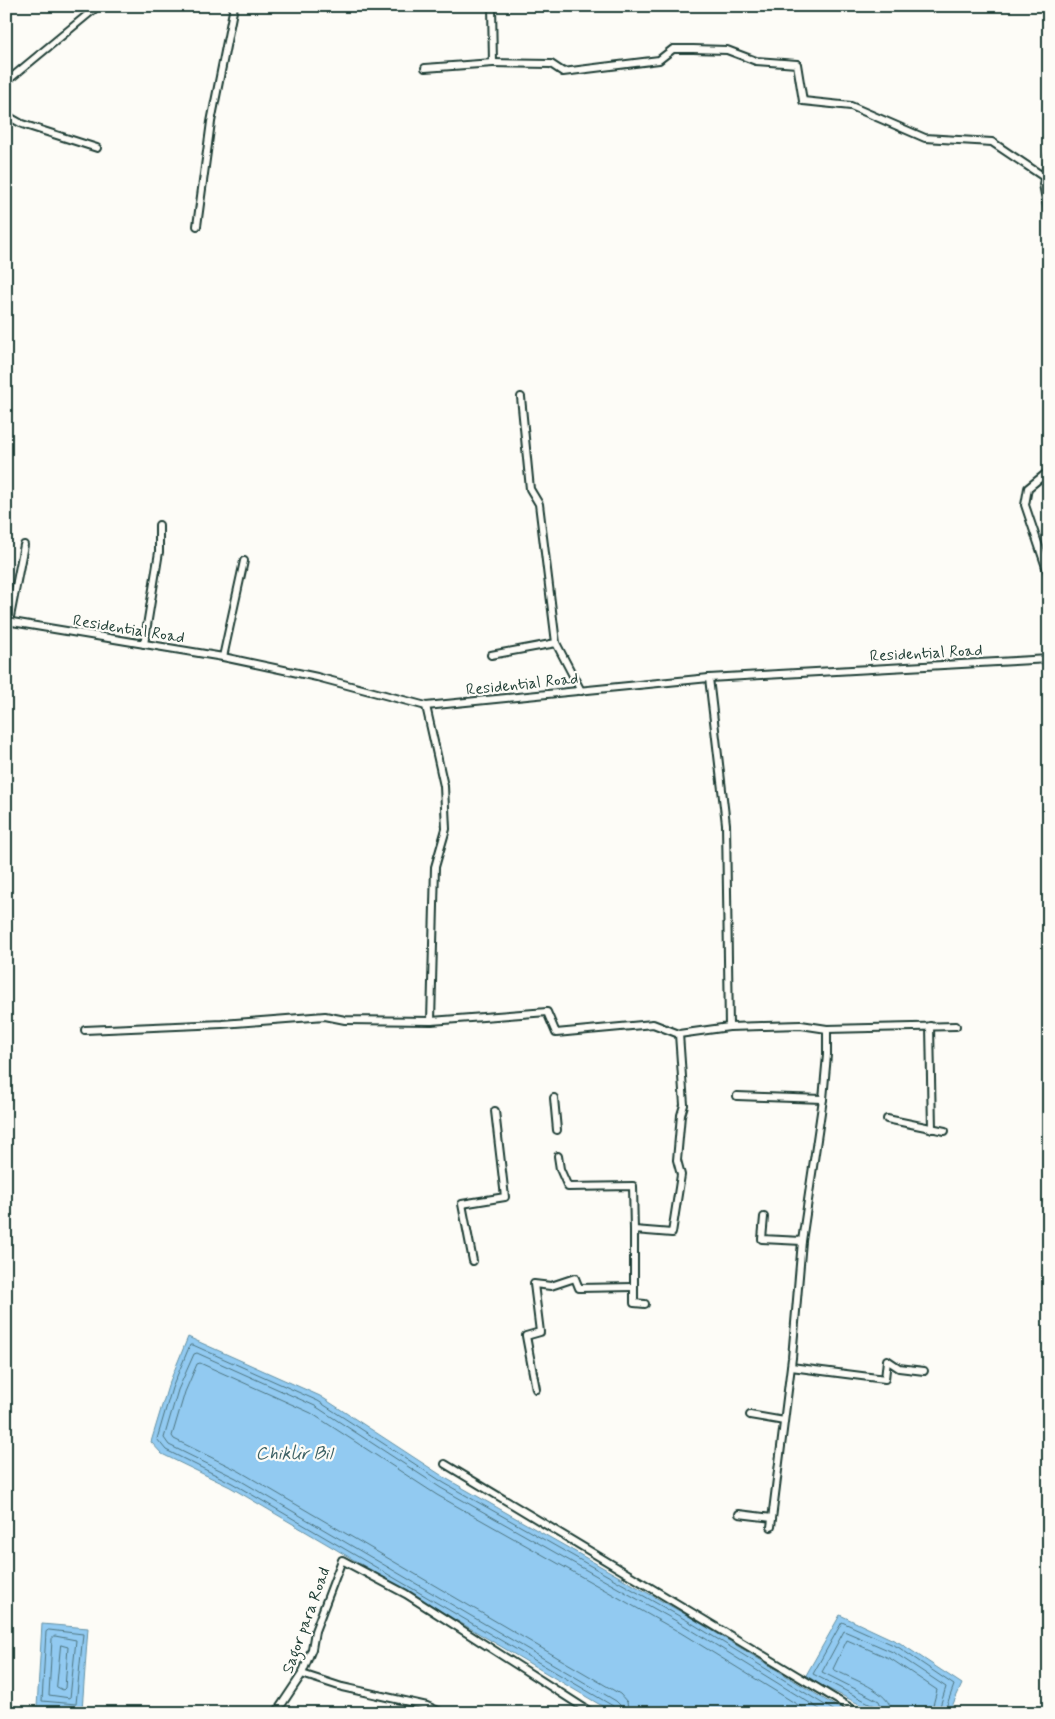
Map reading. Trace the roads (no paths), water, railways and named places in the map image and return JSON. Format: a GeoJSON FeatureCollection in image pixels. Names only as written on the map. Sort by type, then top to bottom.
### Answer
{"type":"FeatureCollection","features":[{"type":"Feature","properties":{"kind":"street"},"geometry":{"type":"LineString","coordinates":[[6,82],[98,6]]}},
{"type":"Feature","properties":{"kind":"street"},"geometry":{"type":"LineString","coordinates":[[197,226],[211,122],[234,6]]}},
{"type":"Feature","properties":{"kind":"street"},"geometry":{"type":"LineString","coordinates":[[492,6],[493,63]]}},
{"type":"Feature","properties":{"kind":"street"},"geometry":{"type":"LineString","coordinates":[[425,68],[493,63],[551,64],[563,72],[659,60],[673,50],[727,50],[756,61],[797,64],[803,101],[850,106],[925,138],[992,142],[1044,178]]}},
{"type":"Feature","properties":{"kind":"street"},"geometry":{"type":"LineString","coordinates":[[6,115],[22,124],[97,148]]}},
{"type":"Feature","properties":{"kind":"street"},"geometry":{"type":"LineString","coordinates":[[1049,154],[1044,178],[1049,217]]}},
{"type":"Feature","properties":{"kind":"street"},"geometry":{"type":"LineString","coordinates":[[521,397],[530,489],[539,504],[556,644],[581,691]]}},
{"type":"Feature","properties":{"kind":"street"},"geometry":{"type":"LineString","coordinates":[[1049,472],[1028,488],[1025,505],[1049,576]]}},
{"type":"Feature","properties":{"kind":"street"},"geometry":{"type":"LineString","coordinates":[[144,644],[159,552],[159,525]]}},
{"type":"Feature","properties":{"kind":"street"},"geometry":{"type":"LineString","coordinates":[[8,621],[24,545]]}},
{"type":"Feature","properties":{"kind":"street"},"geometry":{"type":"LineString","coordinates":[[223,657],[244,561]]}},
{"type":"Feature","properties":{"kind":"street","name":"Residential Road"},"geometry":{"type":"LineString","coordinates":[[8,621],[223,657],[317,677],[426,706],[709,678],[1049,659]]}},
{"type":"Feature","properties":{"kind":"street"},"geometry":{"type":"LineString","coordinates":[[491,654],[556,644]]}},
{"type":"Feature","properties":{"kind":"street"},"geometry":{"type":"LineString","coordinates":[[709,678],[726,824],[729,1027]]}},
{"type":"Feature","properties":{"kind":"street"},"geometry":{"type":"LineString","coordinates":[[426,706],[444,786],[446,829],[435,867],[431,1021]]}},
{"type":"Feature","properties":{"kind":"street"},"geometry":{"type":"LineString","coordinates":[[85,1030],[213,1025],[325,1016],[345,1020],[431,1021],[546,1012],[556,1033],[653,1024],[679,1034],[729,1027],[801,1025],[826,1029],[956,1026]]}},
{"type":"Feature","properties":{"kind":"street"},"geometry":{"type":"LineString","coordinates":[[930,1026],[932,1128]]}},
{"type":"Feature","properties":{"kind":"street"},"geometry":{"type":"LineString","coordinates":[[770,1527],[791,1367],[802,1241],[823,1099],[827,1055],[826,1029]]}},
{"type":"Feature","properties":{"kind":"street"},"geometry":{"type":"LineString","coordinates":[[634,1230],[672,1233],[681,1175],[677,1160],[680,1115],[684,1105],[679,1034]]}},
{"type":"Feature","properties":{"kind":"street"},"geometry":{"type":"LineString","coordinates":[[737,1096],[823,1099]]}},
{"type":"Feature","properties":{"kind":"street"},"geometry":{"type":"LineString","coordinates":[[554,1098],[557,1130]]}},
{"type":"Feature","properties":{"kind":"street"},"geometry":{"type":"LineString","coordinates":[[473,1261],[462,1204],[505,1197],[495,1111]]}},
{"type":"Feature","properties":{"kind":"street"},"geometry":{"type":"LineString","coordinates":[[887,1119],[945,1131]]}},
{"type":"Feature","properties":{"kind":"street"},"geometry":{"type":"LineString","coordinates":[[558,1156],[560,1169],[568,1186],[633,1186],[634,1303],[645,1304]]}},
{"type":"Feature","properties":{"kind":"street"},"geometry":{"type":"LineString","coordinates":[[764,1217],[762,1239],[802,1241]]}},
{"type":"Feature","properties":{"kind":"street"},"geometry":{"type":"LineString","coordinates":[[536,1389],[526,1336],[540,1332],[534,1284],[552,1286],[575,1278],[579,1288],[634,1287]]}},
{"type":"Feature","properties":{"kind":"street"},"geometry":{"type":"LineString","coordinates":[[791,1367],[886,1379],[887,1360],[899,1368],[924,1371]]}},
{"type":"Feature","properties":{"kind":"street"},"geometry":{"type":"LineString","coordinates":[[750,1415],[784,1421]]}},
{"type":"Feature","properties":{"kind":"street"},"geometry":{"type":"LineString","coordinates":[[445,1464],[859,1713]]}},
{"type":"Feature","properties":{"kind":"street"},"geometry":{"type":"LineString","coordinates":[[739,1514],[772,1518]]}},
{"type":"Feature","properties":{"kind":"street","name":"Sagor para Road"},"geometry":{"type":"LineString","coordinates":[[276,1713],[302,1674],[312,1649],[315,1631],[342,1560],[406,1594],[592,1713]]}},
{"type":"Feature","properties":{"kind":"street"},"geometry":{"type":"LineString","coordinates":[[302,1674],[342,1687],[427,1706],[443,1713]]}},
{"type":"Feature","properties":{"kind":"water","name":"Chiklir Bil"},"geometry":{"type":"Polygon","coordinates":[[[188,1337],[320,1396],[447,1479],[690,1617],[847,1713],[614,1713],[230,1487],[162,1454],[151,1442],[168,1386],[188,1337]]]}},
{"type":"Feature","properties":{"kind":"water"},"geometry":{"type":"Polygon","coordinates":[[[840,1615],[900,1643],[962,1684],[949,1713],[877,1713],[805,1677],[840,1615]]]}},
{"type":"Feature","properties":{"kind":"water"},"geometry":{"type":"Polygon","coordinates":[[[42,1624],[88,1628],[82,1710],[37,1707],[42,1624]]]}}]}
